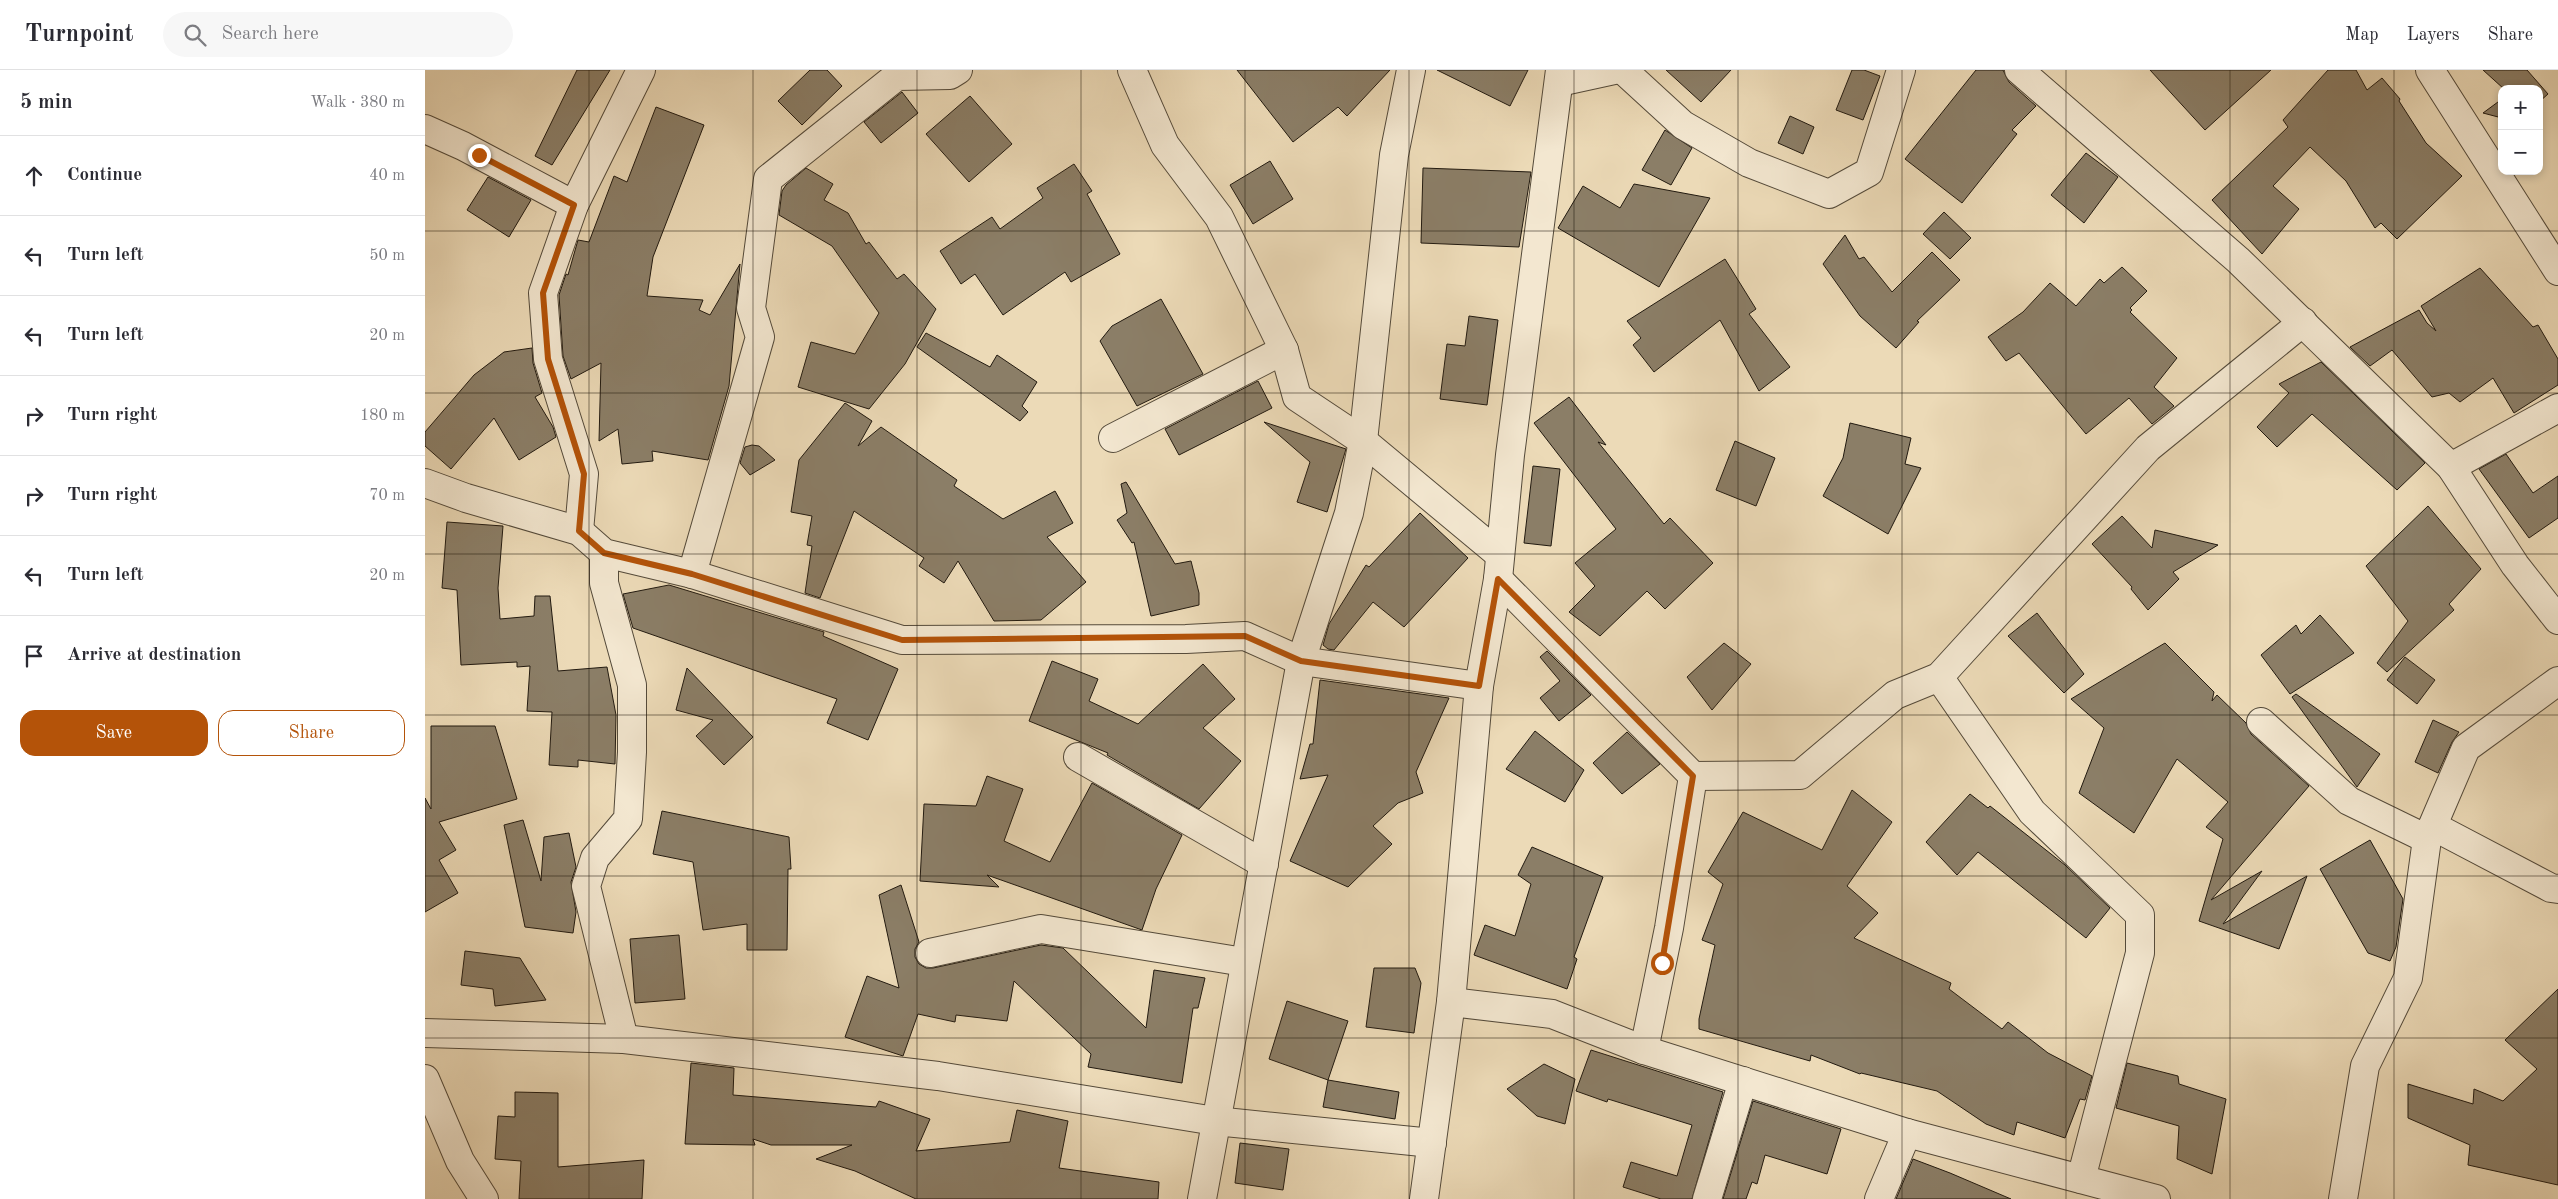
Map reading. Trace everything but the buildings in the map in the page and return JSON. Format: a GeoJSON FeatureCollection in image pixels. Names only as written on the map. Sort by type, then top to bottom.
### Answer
{"type":"FeatureCollection","features":[{"type":"Feature","properties":{"kind":"street"},"geometry":{"type":"LineString","coordinates":[[579,531],[584,474],[548,359],[543,293],[574,205],[641,70]]}},
{"type":"Feature","properties":{"kind":"street"},"geometry":{"type":"LineString","coordinates":[[692,574],[760,337],[751,308],[768,180],[897,76],[950,74],[958,70]]}},
{"type":"Feature","properties":{"kind":"street"},"geometry":{"type":"LineString","coordinates":[[1132,70],[1165,145],[1219,217],[1284,350],[1297,397],[1363,441],[1499,567],[1693,776],[1801,775],[1895,695],[1939,677],[2148,448],[2303,322]]}},
{"type":"Feature","properties":{"kind":"street"},"geometry":{"type":"LineString","coordinates":[[1202,1199],[1301,661],[1349,513],[1363,441],[1394,155],[1411,70]]}},
{"type":"Feature","properties":{"kind":"street"},"geometry":{"type":"LineString","coordinates":[[1423,1199],[1451,1002],[1479,686],[1499,567],[1510,455],[1559,76],[1613,70]]}},
{"type":"Feature","properties":{"kind":"street"},"geometry":{"type":"LineString","coordinates":[[1623,70],[1683,125],[1749,163],[1829,194],[1869,172],[1901,70]]}},
{"type":"Feature","properties":{"kind":"street"},"geometry":{"type":"LineString","coordinates":[[2019,70],[2238,260],[2451,467],[2515,565],[2558,620]]}},
{"type":"Feature","properties":{"kind":"street"},"geometry":{"type":"LineString","coordinates":[[2430,70],[2443,86],[2558,271]]}},
{"type":"Feature","properties":{"kind":"street"},"geometry":{"type":"LineString","coordinates":[[425,129],[463,146],[574,205]]}},
{"type":"Feature","properties":{"kind":"street"},"geometry":{"type":"LineString","coordinates":[[1113,438],[1284,350]]}},
{"type":"Feature","properties":{"kind":"street"},"geometry":{"type":"LineString","coordinates":[[2451,467],[2558,408]]}},
{"type":"Feature","properties":{"kind":"street"},"geometry":{"type":"LineString","coordinates":[[425,483],[466,498],[579,531],[604,553],[692,574],[902,640],[1176,639],[1245,636],[1301,661],[1479,686]]}},
{"type":"Feature","properties":{"kind":"street"},"geometry":{"type":"LineString","coordinates":[[604,553],[604,583],[632,685],[628,819],[595,858],[586,886],[624,1039]]}},
{"type":"Feature","properties":{"kind":"street"},"geometry":{"type":"LineString","coordinates":[[1939,677],[2032,812],[2140,915],[2140,953],[2081,1179]]}},
{"type":"Feature","properties":{"kind":"street"},"geometry":{"type":"LineString","coordinates":[[2343,1199],[2365,1066],[2408,978],[2430,833],[2466,748],[2558,681]]}},
{"type":"Feature","properties":{"kind":"street"},"geometry":{"type":"LineString","coordinates":[[2261,722],[2349,801],[2430,833],[2551,888],[2558,889]]}},
{"type":"Feature","properties":{"kind":"street"},"geometry":{"type":"LineString","coordinates":[[1078,757],[1264,864]]}},
{"type":"Feature","properties":{"kind":"street"},"geometry":{"type":"LineString","coordinates":[[1643,1050],[1669,928],[1693,776]]}},
{"type":"Feature","properties":{"kind":"street"},"geometry":{"type":"LineString","coordinates":[[930,953],[1041,930],[1245,962]]}},
{"type":"Feature","properties":{"kind":"street"},"geometry":{"type":"LineString","coordinates":[[1451,1002],[1552,1014],[1643,1050],[1907,1133],[2081,1179],[2119,1194],[2156,1199]]}},
{"type":"Feature","properties":{"kind":"street"},"geometry":{"type":"LineString","coordinates":[[425,1033],[624,1039],[938,1076],[1215,1121],[1432,1143]]}},
{"type":"Feature","properties":{"kind":"street"},"geometry":{"type":"LineString","coordinates":[[425,1079],[460,1161],[485,1199]]}},
{"type":"Feature","properties":{"kind":"street"},"geometry":{"type":"LineString","coordinates":[[1707,1199],[1743,1081]]}},
{"type":"Feature","properties":{"kind":"street"},"geometry":{"type":"LineString","coordinates":[[1879,1199],[1907,1133]]}},
{"type":"Feature","properties":{"kind":"route"},"geometry":{"type":"LineString","coordinates":[[479,155],[574,205],[543,293],[548,359],[584,474],[579,531],[604,553],[692,574],[902,640],[1245,636],[1301,661],[1479,686],[1498,579],[1693,776],[1662,963]]}}]}
